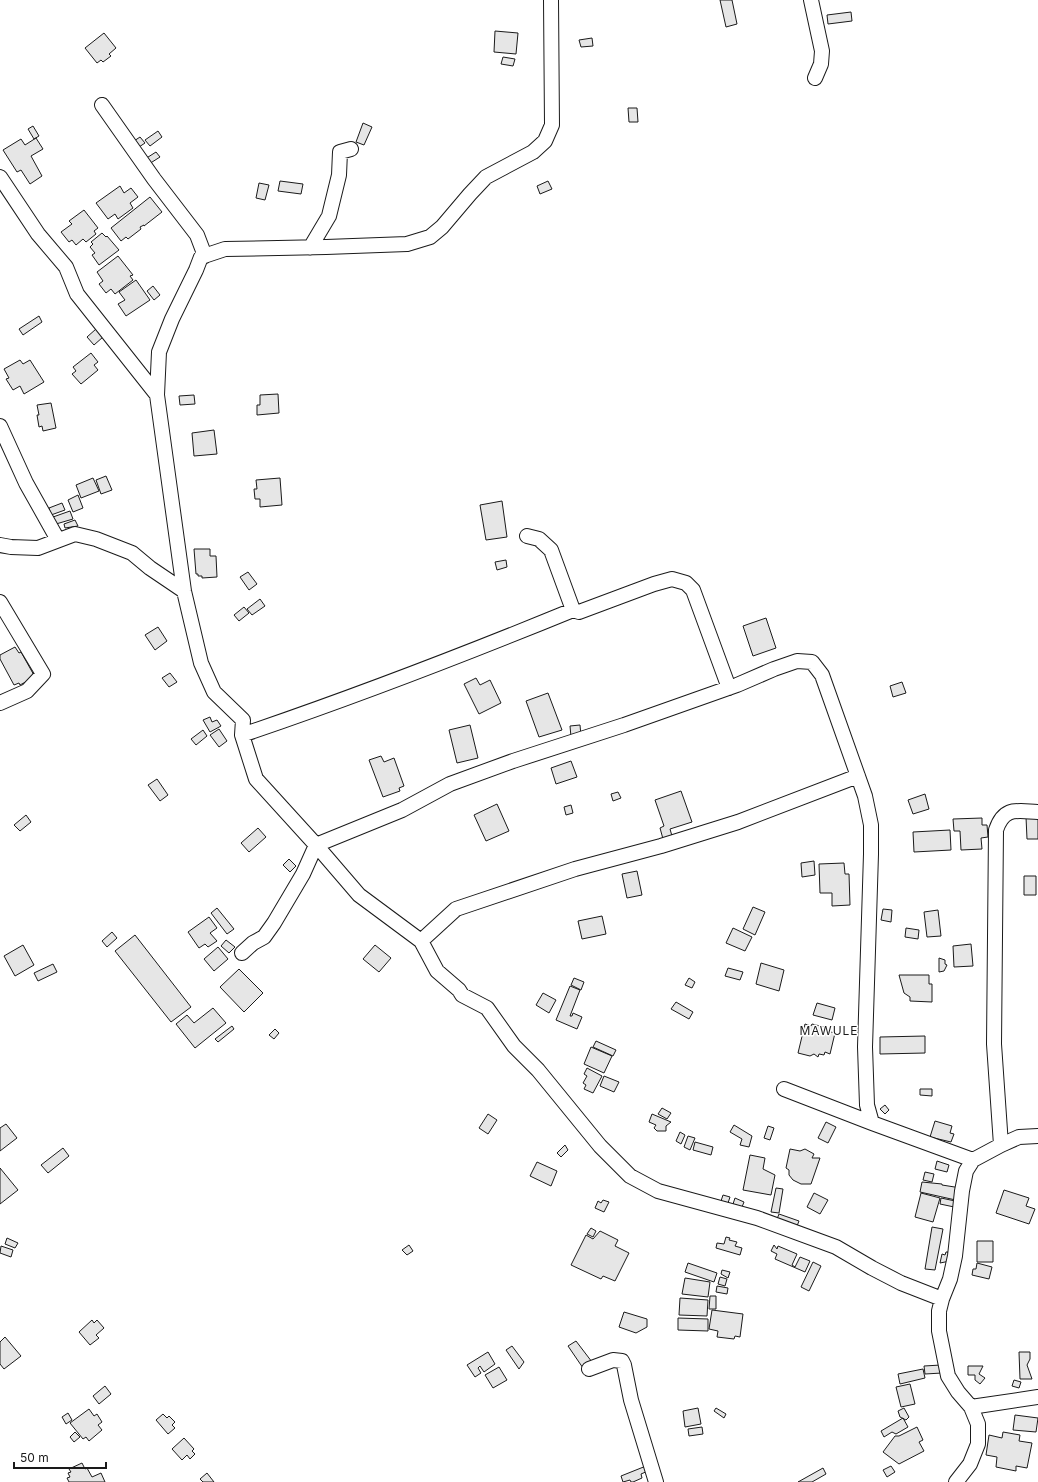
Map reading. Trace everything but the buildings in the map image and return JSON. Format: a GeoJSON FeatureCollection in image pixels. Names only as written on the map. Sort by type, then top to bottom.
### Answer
{"type":"FeatureCollection","features":[{"type":"Feature","properties":{"kind":"street"},"geometry":{"type":"LineString","coordinates":[[551,0],[552,125],[545,142],[532,152],[486,177],[442,227],[430,237],[407,244],[310,248],[225,249],[201,257],[172,318],[159,352],[157,395],[184,591],[201,663],[214,692],[243,720],[242,735],[256,779],[359,895],[421,941],[437,971],[459,990],[462,995],[487,1008],[514,1046],[538,1070],[600,1146],[630,1176],[658,1191],[758,1218],[836,1247],[901,1283],[942,1299]]}},
{"type":"Feature","properties":{"kind":"street"},"geometry":{"type":"LineString","coordinates":[[811,0],[822,52],[821,64],[815,78]]}},
{"type":"Feature","properties":{"kind":"street"},"geometry":{"type":"LineString","coordinates":[[102,105],[154,179],[197,235],[205,256]]}},
{"type":"Feature","properties":{"kind":"street"},"geometry":{"type":"LineString","coordinates":[[310,248],[329,216],[339,175],[340,152],[351,149]]}},
{"type":"Feature","properties":{"kind":"street"},"geometry":{"type":"LineString","coordinates":[[0,177],[38,234],[66,267],[77,294],[157,395]]}},
{"type":"Feature","properties":{"kind":"street"},"geometry":{"type":"LineString","coordinates":[[0,426],[26,483],[58,540]]}},
{"type":"Feature","properties":{"kind":"street"},"geometry":{"type":"LineString","coordinates":[[0,545],[10,547],[38,548],[75,534],[96,539],[132,553],[150,568],[184,591]]}},
{"type":"Feature","properties":{"kind":"street"},"geometry":{"type":"LineString","coordinates":[[527,536],[539,539],[551,550],[573,610]]}},
{"type":"Feature","properties":{"kind":"street"},"geometry":{"type":"LineString","coordinates":[[242,735],[316,710],[458,657],[573,610],[578,612],[654,584],[672,579],[686,583],[693,590],[729,688]]}},
{"type":"Feature","properties":{"kind":"street"},"geometry":{"type":"LineString","coordinates":[[0,602],[42,674],[27,691],[0,704]]}},
{"type":"Feature","properties":{"kind":"street"},"geometry":{"type":"LineString","coordinates":[[242,953],[253,943],[264,937],[274,923],[303,874],[316,845],[402,810],[450,784],[513,761],[624,725],[729,688],[797,661],[812,662],[822,675],[865,796],[871,824],[865,1047],[867,1105],[872,1123]]}},
{"type":"Feature","properties":{"kind":"street"},"geometry":{"type":"LineString","coordinates":[[421,941],[456,909],[575,869],[661,846],[738,822],[858,776]]}},
{"type":"Feature","properties":{"kind":"street"},"geometry":{"type":"LineString","coordinates":[[1000,1145],[994,1044],[996,830],[999,820],[1011,811],[1038,812]]}},
{"type":"Feature","properties":{"kind":"street"},"geometry":{"type":"LineString","coordinates":[[784,1089],[973,1160]]}},
{"type":"Feature","properties":{"kind":"street"},"geometry":{"type":"LineString","coordinates":[[956,1482],[970,1464],[978,1444],[978,1424],[971,1407],[958,1392],[948,1376],[939,1331],[939,1311],[950,1279],[955,1256],[961,1194],[966,1171],[973,1160],[1000,1145],[1019,1137],[1038,1136]]}},
{"type":"Feature","properties":{"kind":"street"},"geometry":{"type":"LineString","coordinates":[[590,1369],[613,1360],[622,1361],[631,1400],[656,1482]]}},
{"type":"Feature","properties":{"kind":"street"},"geometry":{"type":"LineString","coordinates":[[971,1407],[1038,1397]]}},
{"type":"Feature","properties":{"kind":"district","name":"MAWULE"},"geometry":{"type":"Point","coordinates":[829,1030]}}]}
